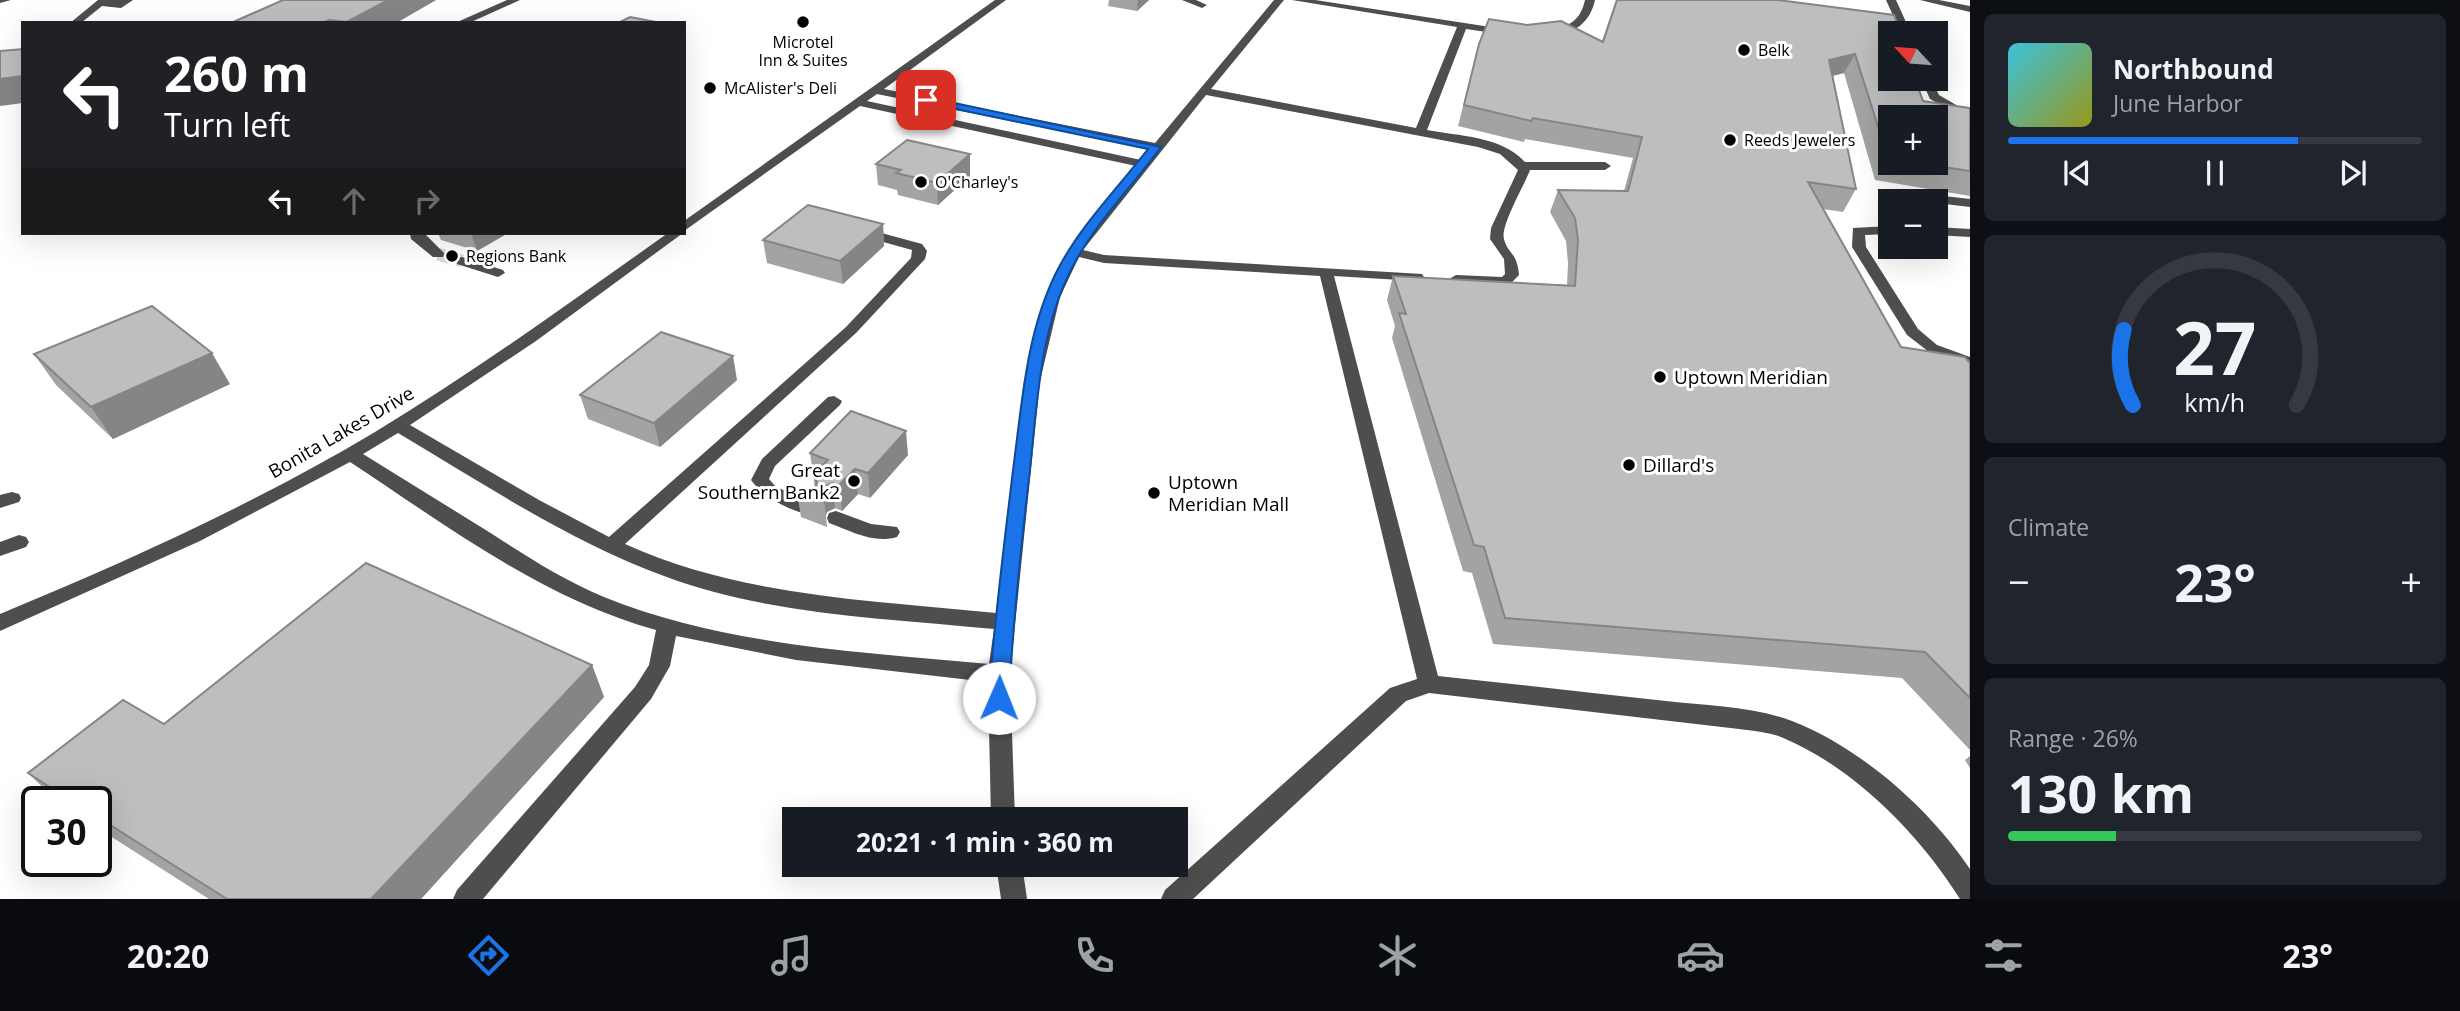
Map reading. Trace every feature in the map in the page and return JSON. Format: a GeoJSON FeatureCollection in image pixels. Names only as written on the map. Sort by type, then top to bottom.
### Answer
{"type":"FeatureCollection","features":[{"type":"Feature","properties":{"kind":"street"},"geometry":{"type":"LineString","coordinates":[[0,0],[6,0]]}},
{"type":"Feature","properties":{"kind":"street"},"geometry":{"type":"LineString","coordinates":[[77,21],[102,1],[121,5],[128,0]]}},
{"type":"Feature","properties":{"kind":"street"},"geometry":{"type":"LineString","coordinates":[[465,21],[515,0]]}},
{"type":"Feature","properties":{"kind":"street"},"geometry":{"type":"LineString","coordinates":[[686,226],[1000,0]]}},
{"type":"Feature","properties":{"kind":"street"},"geometry":{"type":"LineString","coordinates":[[1186,0],[1202,5]]}},
{"type":"Feature","properties":{"kind":"street"},"geometry":{"type":"LineString","coordinates":[[1003,807],[999,674],[1003,622],[1032,381],[1045,319],[1061,275],[1074,252],[1155,147],[1279,0]]}},
{"type":"Feature","properties":{"kind":"street"},"geometry":{"type":"LineString","coordinates":[[1297,0],[1517,33]]}},
{"type":"Feature","properties":{"kind":"street"},"geometry":{"type":"LineString","coordinates":[[1536,33],[1570,29],[1581,23],[1587,16],[1590,0]]}},
{"type":"Feature","properties":{"kind":"street"},"geometry":{"type":"LineString","coordinates":[[1891,0],[1900,21]]}},
{"type":"Feature","properties":{"kind":"street"},"geometry":{"type":"LineString","coordinates":[[1925,0],[1970,9]]}},
{"type":"Feature","properties":{"kind":"street"},"geometry":{"type":"LineString","coordinates":[[1420,132],[1462,26]]}},
{"type":"Feature","properties":{"kind":"street"},"geometry":{"type":"LineString","coordinates":[[875,90],[1155,147]]}},
{"type":"Feature","properties":{"kind":"street"},"geometry":{"type":"LineString","coordinates":[[1074,252],[1104,259],[1439,279],[1505,281],[1512,275],[1511,259],[1497,239],[1498,228],[1522,176],[1521,166],[1515,157],[1494,146],[1202,91]]}},
{"type":"Feature","properties":{"kind":"street"},"geometry":{"type":"LineString","coordinates":[[1931,91],[1934,97],[1970,118]]}},
{"type":"Feature","properties":{"kind":"street"},"geometry":{"type":"LineString","coordinates":[[858,102],[1142,164]]}},
{"type":"Feature","properties":{"kind":"street"},"geometry":{"type":"LineString","coordinates":[[1521,166],[1605,166]]}},
{"type":"Feature","properties":{"kind":"street"},"geometry":{"type":"LineString","coordinates":[[1948,200],[1970,203]]}},
{"type":"Feature","properties":{"kind":"street"},"geometry":{"type":"LineString","coordinates":[[611,546],[851,330],[918,259],[920,251],[908,243],[842,226]]}},
{"type":"Feature","properties":{"kind":"street"},"geometry":{"type":"LineString","coordinates":[[1878,230],[1858,231],[1859,247],[1912,332],[1922,343],[1940,354],[1970,362]]}},
{"type":"Feature","properties":{"kind":"street"},"geometry":{"type":"LineString","coordinates":[[1948,232],[1970,233]]}},
{"type":"Feature","properties":{"kind":"street"},"geometry":{"type":"LineString","coordinates":[[416,235],[438,254]]}},
{"type":"Feature","properties":{"kind":"street","name":"Bonita Lakes Drive"},"geometry":{"type":"LineString","coordinates":[[0,623],[243,512],[349,453],[472,379],[673,235]]}},
{"type":"Feature","properties":{"kind":"street"},"geometry":{"type":"LineString","coordinates":[[462,261],[498,273]]}},
{"type":"Feature","properties":{"kind":"street"},"geometry":{"type":"LineString","coordinates":[[1326,273],[1429,684]]}},
{"type":"Feature","properties":{"kind":"street"},"geometry":{"type":"LineString","coordinates":[[809,509],[770,491],[760,480],[768,463],[834,401]]}},
{"type":"Feature","properties":{"kind":"street"},"geometry":{"type":"LineString","coordinates":[[397,425],[611,546],[676,573],[800,600],[1003,622]]}},
{"type":"Feature","properties":{"kind":"street"},"geometry":{"type":"LineString","coordinates":[[349,453],[555,582],[596,602],[705,637],[781,651],[999,674]]}},
{"type":"Feature","properties":{"kind":"street"},"geometry":{"type":"LineString","coordinates":[[836,517],[869,531],[890,532]]}},
{"type":"Feature","properties":{"kind":"street"},"geometry":{"type":"LineString","coordinates":[[0,550],[19,542]]}},
{"type":"Feature","properties":{"kind":"street"},"geometry":{"type":"LineString","coordinates":[[466,899],[643,692],[659,666],[667,626]]}},
{"type":"Feature","properties":{"kind":"street"},"geometry":{"type":"LineString","coordinates":[[1174,899],[1398,694],[1429,684],[1739,719],[1786,729],[1857,771],[1897,806],[1936,843],[1970,892]]}},
{"type":"Feature","properties":{"kind":"street"},"geometry":{"type":"LineString","coordinates":[[1011,877],[1014,899]]}},
{"type":"Feature","properties":{"kind":"building"},"geometry":{"type":"Polygon","coordinates":[[[283,0],[388,0],[349,21],[236,21],[283,0]]]}},
{"type":"Feature","properties":{"kind":"building","name":"Uptown Meridian"},"geometry":{"type":"Polygon","coordinates":[[[1617,0],[1778,0],[1894,15],[1896,21],[1878,21],[1878,91],[1919,91],[1923,101],[1969,108],[1970,171],[1948,168],[1948,105],[1878,105],[1878,126],[1855,54],[1829,60],[1856,189],[1808,182],[1901,347],[1965,357],[1970,363],[1970,698],[1925,652],[1505,618],[1484,547],[1474,545],[1399,313],[1406,314],[1393,276],[1575,286],[1578,240],[1575,218],[1558,190],[1628,191],[1642,137],[1533,118],[1531,121],[1464,105],[1479,44],[1489,19],[1527,25],[1561,21],[1603,42],[1617,0]]]}},
{"type":"Feature","properties":{"kind":"building"},"geometry":{"type":"Polygon","coordinates":[[[630,17],[651,21],[622,21],[630,17]]]}},
{"type":"Feature","properties":{"kind":"building"},"geometry":{"type":"Polygon","coordinates":[[[21,49],[21,76],[0,79],[0,51],[21,49]]]}},
{"type":"Feature","properties":{"kind":"building"},"geometry":{"type":"Polygon","coordinates":[[[907,140],[970,154],[937,183],[896,173],[901,170],[876,164],[907,140]]]}},
{"type":"Feature","properties":{"kind":"building"},"geometry":{"type":"Polygon","coordinates":[[[808,205],[883,224],[840,261],[763,240],[808,205]]]}},
{"type":"Feature","properties":{"kind":"building"},"geometry":{"type":"Polygon","coordinates":[[[152,306],[212,353],[91,407],[34,354],[152,306]]]}},
{"type":"Feature","properties":{"kind":"building"},"geometry":{"type":"Polygon","coordinates":[[[661,332],[733,356],[654,423],[580,395],[661,332]]]}},
{"type":"Feature","properties":{"kind":"building"},"geometry":{"type":"Polygon","coordinates":[[[851,411],[906,431],[868,473],[855,469],[839,485],[832,483],[823,487],[821,494],[824,502],[797,492],[815,489],[817,482],[813,475],[828,460],[810,453],[851,411]]]}},
{"type":"Feature","properties":{"kind":"building"},"geometry":{"type":"Polygon","coordinates":[[[366,563],[592,665],[371,899],[227,899],[112,826],[112,786],[48,786],[28,773],[123,700],[164,724],[366,563]]]}},
{"type":"Feature","properties":{"kind":"tunnel"},"geometry":{"type":"LineString","coordinates":[[438,254],[462,261]]}},
{"type":"Feature","properties":{"kind":"place","name":"Microtel Inn & Suites"},"geometry":{"type":"Point","coordinates":[803,22]}},
{"type":"Feature","properties":{"kind":"place","name":"Belk"},"geometry":{"type":"Point","coordinates":[1744,50]}},
{"type":"Feature","properties":{"kind":"place","name":"McAlister's Deli"},"geometry":{"type":"Point","coordinates":[710,88]}},
{"type":"Feature","properties":{"kind":"place","name":"Reeds Jewelers"},"geometry":{"type":"Point","coordinates":[1730,140]}},
{"type":"Feature","properties":{"kind":"place","name":"O'Charley's"},"geometry":{"type":"Point","coordinates":[921,182]}},
{"type":"Feature","properties":{"kind":"place","name":"Regions Bank"},"geometry":{"type":"Point","coordinates":[452,256]}},
{"type":"Feature","properties":{"kind":"place","name":"Uptown Meridian"},"geometry":{"type":"Point","coordinates":[1660,377]}},
{"type":"Feature","properties":{"kind":"place","name":"Dillard's"},"geometry":{"type":"Point","coordinates":[1629,465]}},
{"type":"Feature","properties":{"kind":"place","name":"Great Southern Bank2"},"geometry":{"type":"Point","coordinates":[854,481]}},
{"type":"Feature","properties":{"kind":"place","name":"Uptown Meridian Mall"},"geometry":{"type":"Point","coordinates":[1154,493]}},
{"type":"Feature","properties":{"kind":"route"},"geometry":{"type":"LineString","coordinates":[[926,100],[1155,147],[1074,252],[1061,275],[1045,319],[1032,381],[1003,622],[999,698]]}}]}
